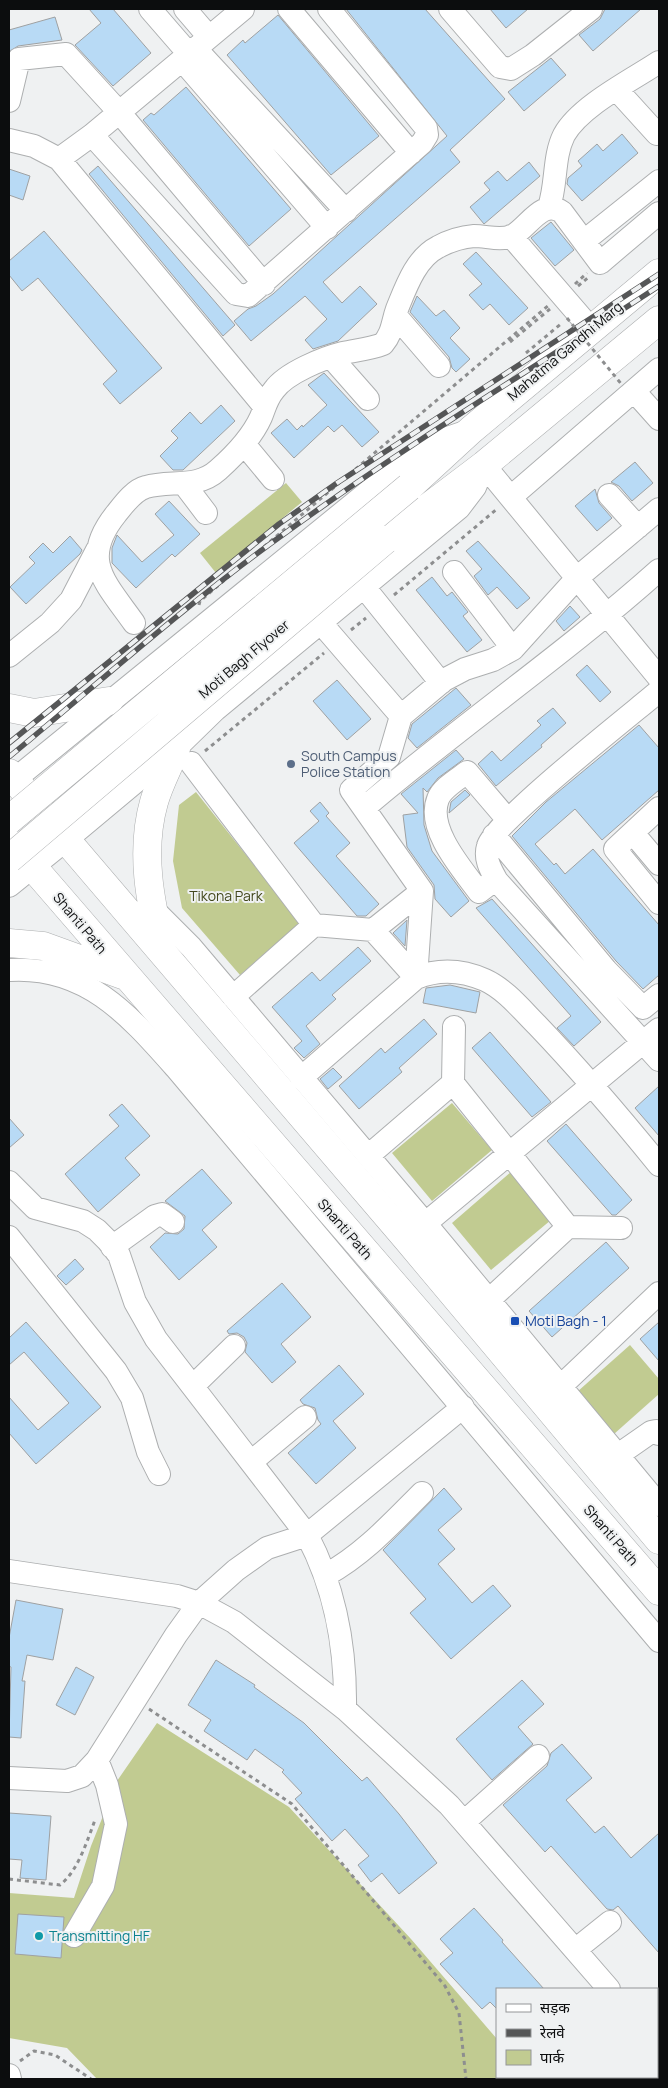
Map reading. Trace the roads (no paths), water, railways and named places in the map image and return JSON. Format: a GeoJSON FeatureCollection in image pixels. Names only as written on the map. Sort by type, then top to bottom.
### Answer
{"type":"FeatureCollection","features":[{"type":"Feature","properties":{"kind":"main road","name":"Mahatma Gandhi Marg"},"geometry":{"type":"LineString","coordinates":[[471,430],[659,273]]}},
{"type":"Feature","properties":{"kind":"main road"},"geometry":{"type":"LineString","coordinates":[[484,465],[659,320]]}},
{"type":"Feature","properties":{"kind":"main road","name":"Moti Bagh Flyover"},"geometry":{"type":"LineString","coordinates":[[9,820],[409,487],[471,430]]}},
{"type":"Feature","properties":{"kind":"main road","name":"Moti Bagh Flyover"},"geometry":{"type":"LineString","coordinates":[[20,863],[385,540],[484,465]]}},
{"type":"Feature","properties":{"kind":"main road"},"geometry":{"type":"LineString","coordinates":[[9,708],[34,712],[109,701]]}},
{"type":"Feature","properties":{"kind":"main road"},"geometry":{"type":"LineString","coordinates":[[164,957],[152,908],[146,849],[154,802],[183,756]]}},
{"type":"Feature","properties":{"kind":"main road"},"geometry":{"type":"LineString","coordinates":[[11,779],[66,840],[164,957],[416,1231],[659,1540]]}},
{"type":"Feature","properties":{"kind":"main road","name":"Shanti Path"},"geometry":{"type":"LineString","coordinates":[[9,843],[20,863],[125,976],[659,1591]]}},
{"type":"Feature","properties":{"kind":"main road"},"geometry":{"type":"LineString","coordinates":[[9,943],[43,946],[125,976]]}},
{"type":"Feature","properties":{"kind":"street"},"geometry":{"type":"LineString","coordinates":[[150,9],[194,50],[346,211]]}},
{"type":"Feature","properties":{"kind":"street"},"geometry":{"type":"LineString","coordinates":[[185,9],[194,50],[327,228]]}},
{"type":"Feature","properties":{"kind":"street"},"geometry":{"type":"LineString","coordinates":[[59,159],[92,135],[243,9]]}},
{"type":"Feature","properties":{"kind":"street"},"geometry":{"type":"LineString","coordinates":[[289,9],[411,153]]}},
{"type":"Feature","properties":{"kind":"street"},"geometry":{"type":"LineString","coordinates":[[92,135],[236,294],[248,296],[264,284],[411,153],[422,143],[427,135],[426,128],[329,9]]}},
{"type":"Feature","properties":{"kind":"street"},"geometry":{"type":"LineString","coordinates":[[450,9],[500,67],[511,69],[533,55],[591,9]]}},
{"type":"Feature","properties":{"kind":"street"},"geometry":{"type":"LineString","coordinates":[[9,101],[19,59],[66,54],[119,112],[264,284]]}},
{"type":"Feature","properties":{"kind":"street"},"geometry":{"type":"LineString","coordinates":[[549,207],[555,192],[557,163],[564,135],[581,116],[659,62]]}},
{"type":"Feature","properties":{"kind":"street"},"geometry":{"type":"LineString","coordinates":[[617,90],[657,134]]}},
{"type":"Feature","properties":{"kind":"street"},"geometry":{"type":"LineString","coordinates":[[9,140],[34,146],[59,159],[264,406]]}},
{"type":"Feature","properties":{"kind":"street"},"geometry":{"type":"LineString","coordinates":[[584,240],[659,181]]}},
{"type":"Feature","properties":{"kind":"street"},"geometry":{"type":"LineString","coordinates":[[9,656],[50,623],[70,600],[97,550],[102,533],[120,508],[138,490],[147,486],[184,484],[203,480],[217,471],[244,444],[274,389],[288,376],[331,357],[383,344],[393,330],[396,316],[414,272],[421,259],[428,253],[460,238],[476,236],[502,239],[511,236],[549,207],[556,208],[562,212],[584,240],[596,268],[659,213]]}},
{"type":"Feature","properties":{"kind":"street"},"geometry":{"type":"LineString","coordinates":[[511,236],[564,304],[592,330]]}},
{"type":"Feature","properties":{"kind":"street"},"geometry":{"type":"LineString","coordinates":[[396,316],[439,366]]}},
{"type":"Feature","properties":{"kind":"street"},"geometry":{"type":"LineString","coordinates":[[331,357],[368,399]]}},
{"type":"Feature","properties":{"kind":"street"},"geometry":{"type":"LineString","coordinates":[[510,498],[629,388],[659,369]]}},
{"type":"Feature","properties":{"kind":"street"},"geometry":{"type":"LineString","coordinates":[[629,388],[659,420]]}},
{"type":"Feature","properties":{"kind":"street"},"geometry":{"type":"LineString","coordinates":[[11,779],[170,654],[411,457],[436,442],[471,430]]}},
{"type":"Feature","properties":{"kind":"street"},"geometry":{"type":"LineString","coordinates":[[244,444],[273,479]]}},
{"type":"Feature","properties":{"kind":"street"},"geometry":{"type":"LineString","coordinates":[[170,654],[161,665],[157,678],[158,692],[165,705],[175,714],[189,718],[203,717],[215,710],[459,508],[475,487],[484,465],[659,678]]}},
{"type":"Feature","properties":{"kind":"street"},"geometry":{"type":"LineString","coordinates":[[184,484],[206,513]]}},
{"type":"Feature","properties":{"kind":"street"},"geometry":{"type":"LineString","coordinates":[[609,495],[638,527]]}},
{"type":"Feature","properties":{"kind":"street"},"geometry":{"type":"LineString","coordinates":[[416,978],[422,891],[351,790],[389,757],[401,716],[441,683],[465,669],[493,660],[513,648],[577,578],[659,510]]}},
{"type":"Feature","properties":{"kind":"street"},"geometry":{"type":"LineString","coordinates":[[97,550],[100,570],[107,585],[134,623]]}},
{"type":"Feature","properties":{"kind":"street"},"geometry":{"type":"LineString","coordinates":[[364,808],[401,776],[608,616],[659,570]]}},
{"type":"Feature","properties":{"kind":"street"},"geometry":{"type":"LineString","coordinates":[[454,572],[513,648]]}},
{"type":"Feature","properties":{"kind":"street"},"geometry":{"type":"LineString","coordinates":[[364,587],[441,683]]}},
{"type":"Feature","properties":{"kind":"street"},"geometry":{"type":"LineString","coordinates":[[321,623],[401,716]]}},
{"type":"Feature","properties":{"kind":"street"},"geometry":{"type":"LineString","coordinates":[[659,691],[526,802],[501,827],[488,846],[488,866],[496,879],[652,1036],[659,1060]]}},
{"type":"Feature","properties":{"kind":"street"},"geometry":{"type":"LineString","coordinates":[[9,886],[20,863],[66,840],[183,756],[215,710]]}},
{"type":"Feature","properties":{"kind":"street"},"geometry":{"type":"LineString","coordinates":[[183,756],[314,925]]}},
{"type":"Feature","properties":{"kind":"street"},"geometry":{"type":"LineString","coordinates":[[496,879],[479,892],[440,835],[436,808],[438,799],[441,793],[467,772],[501,827],[606,970],[643,1008],[659,995]]}},
{"type":"Feature","properties":{"kind":"street"},"geometry":{"type":"LineString","coordinates":[[659,808],[615,849],[659,903]]}},
{"type":"Feature","properties":{"kind":"street"},"geometry":{"type":"LineString","coordinates":[[633,832],[659,864]]}},
{"type":"Feature","properties":{"kind":"street"},"geometry":{"type":"LineString","coordinates":[[373,930],[422,891]]}},
{"type":"Feature","properties":{"kind":"street"},"geometry":{"type":"LineString","coordinates":[[152,908],[191,947],[368,1156],[416,1231],[489,1300],[618,1456],[655,1491]]}},
{"type":"Feature","properties":{"kind":"street"},"geometry":{"type":"LineString","coordinates":[[233,998],[314,925],[373,930],[416,978]]}},
{"type":"Feature","properties":{"kind":"street"},"geometry":{"type":"LineString","coordinates":[[9,970],[48,971],[79,981],[106,998],[135,1022],[463,1407],[659,1641]]}},
{"type":"Feature","properties":{"kind":"street"},"geometry":{"type":"LineString","coordinates":[[302,1078],[416,978],[433,971],[460,971],[487,981],[512,1000],[593,1085],[659,1165]]}},
{"type":"Feature","properties":{"kind":"street"},"geometry":{"type":"LineString","coordinates":[[454,1027],[453,1083],[568,1227]]}},
{"type":"Feature","properties":{"kind":"street"},"geometry":{"type":"LineString","coordinates":[[416,1231],[652,1036]]}},
{"type":"Feature","properties":{"kind":"street"},"geometry":{"type":"LineString","coordinates":[[368,1156],[453,1083]]}},
{"type":"Feature","properties":{"kind":"street"},"geometry":{"type":"LineString","coordinates":[[9,1182],[35,1208],[83,1222],[97,1230],[112,1247],[118,1255],[144,1321],[307,1535],[326,1575],[337,1612],[345,1662],[345,1709]]}},
{"type":"Feature","properties":{"kind":"street"},"geometry":{"type":"LineString","coordinates":[[112,1247],[155,1216],[162,1214],[173,1222]]}},
{"type":"Feature","properties":{"kind":"street"},"geometry":{"type":"LineString","coordinates":[[489,1300],[568,1227],[621,1228]]}},
{"type":"Feature","properties":{"kind":"street"},"geometry":{"type":"LineString","coordinates":[[9,1237],[116,1371],[132,1398],[148,1452],[159,1474]]}},
{"type":"Feature","properties":{"kind":"street"},"geometry":{"type":"LineString","coordinates":[[560,1386],[659,1293]]}},
{"type":"Feature","properties":{"kind":"street"},"geometry":{"type":"LineString","coordinates":[[192,1386],[234,1346]]}},
{"type":"Feature","properties":{"kind":"street"},"geometry":{"type":"LineString","coordinates":[[9,1778],[67,1781],[82,1776],[97,1760],[199,1603],[236,1570],[267,1548],[307,1535],[463,1407]]}},
{"type":"Feature","properties":{"kind":"street"},"geometry":{"type":"LineString","coordinates":[[251,1462],[305,1417]]}},
{"type":"Feature","properties":{"kind":"street"},"geometry":{"type":"LineString","coordinates":[[618,1456],[651,1432],[656,1431],[659,1434]]}},
{"type":"Feature","properties":{"kind":"street"},"geometry":{"type":"LineString","coordinates":[[326,1575],[347,1564],[422,1493]]}},
{"type":"Feature","properties":{"kind":"street"},"geometry":{"type":"LineString","coordinates":[[9,1571],[177,1596],[199,1603],[234,1622],[271,1649],[345,1709],[449,1805],[608,1988]]}},
{"type":"Feature","properties":{"kind":"street"},"geometry":{"type":"LineString","coordinates":[[464,1822],[538,1756]]}},
{"type":"Feature","properties":{"kind":"street"},"geometry":{"type":"LineString","coordinates":[[74,1936],[103,1886],[116,1824],[107,1785],[97,1760]]}},
{"type":"Feature","properties":{"kind":"street"},"geometry":{"type":"LineString","coordinates":[[575,1950],[610,1922]]}},
{"type":"Feature","properties":{"kind":"street"},"geometry":{"type":"LineString","coordinates":[[658,2043],[659,2048]]}},
{"type":"Feature","properties":{"kind":"railway"},"geometry":{"type":"LineString","coordinates":[[9,743],[279,524],[337,483],[659,274]]}},
{"type":"Feature","properties":{"kind":"railway"},"geometry":{"type":"LineString","coordinates":[[9,757],[181,613],[252,557],[425,437],[659,286]]}},
{"type":"Feature","properties":{"kind":"place","name":"South Campus Police Station"},"geometry":{"type":"Point","coordinates":[291,764]}},
{"type":"Feature","properties":{"kind":"place","name":"Moti Bagh - 1"},"geometry":{"type":"Point","coordinates":[515,1321]}},
{"type":"Feature","properties":{"kind":"place","name":"Transmitting HF"},"geometry":{"type":"Point","coordinates":[39,1936]}},
{"type":"Feature","properties":{"kind":"park label","name":"Tikona Park"},"geometry":{"type":"Point","coordinates":[226,896]}}]}
